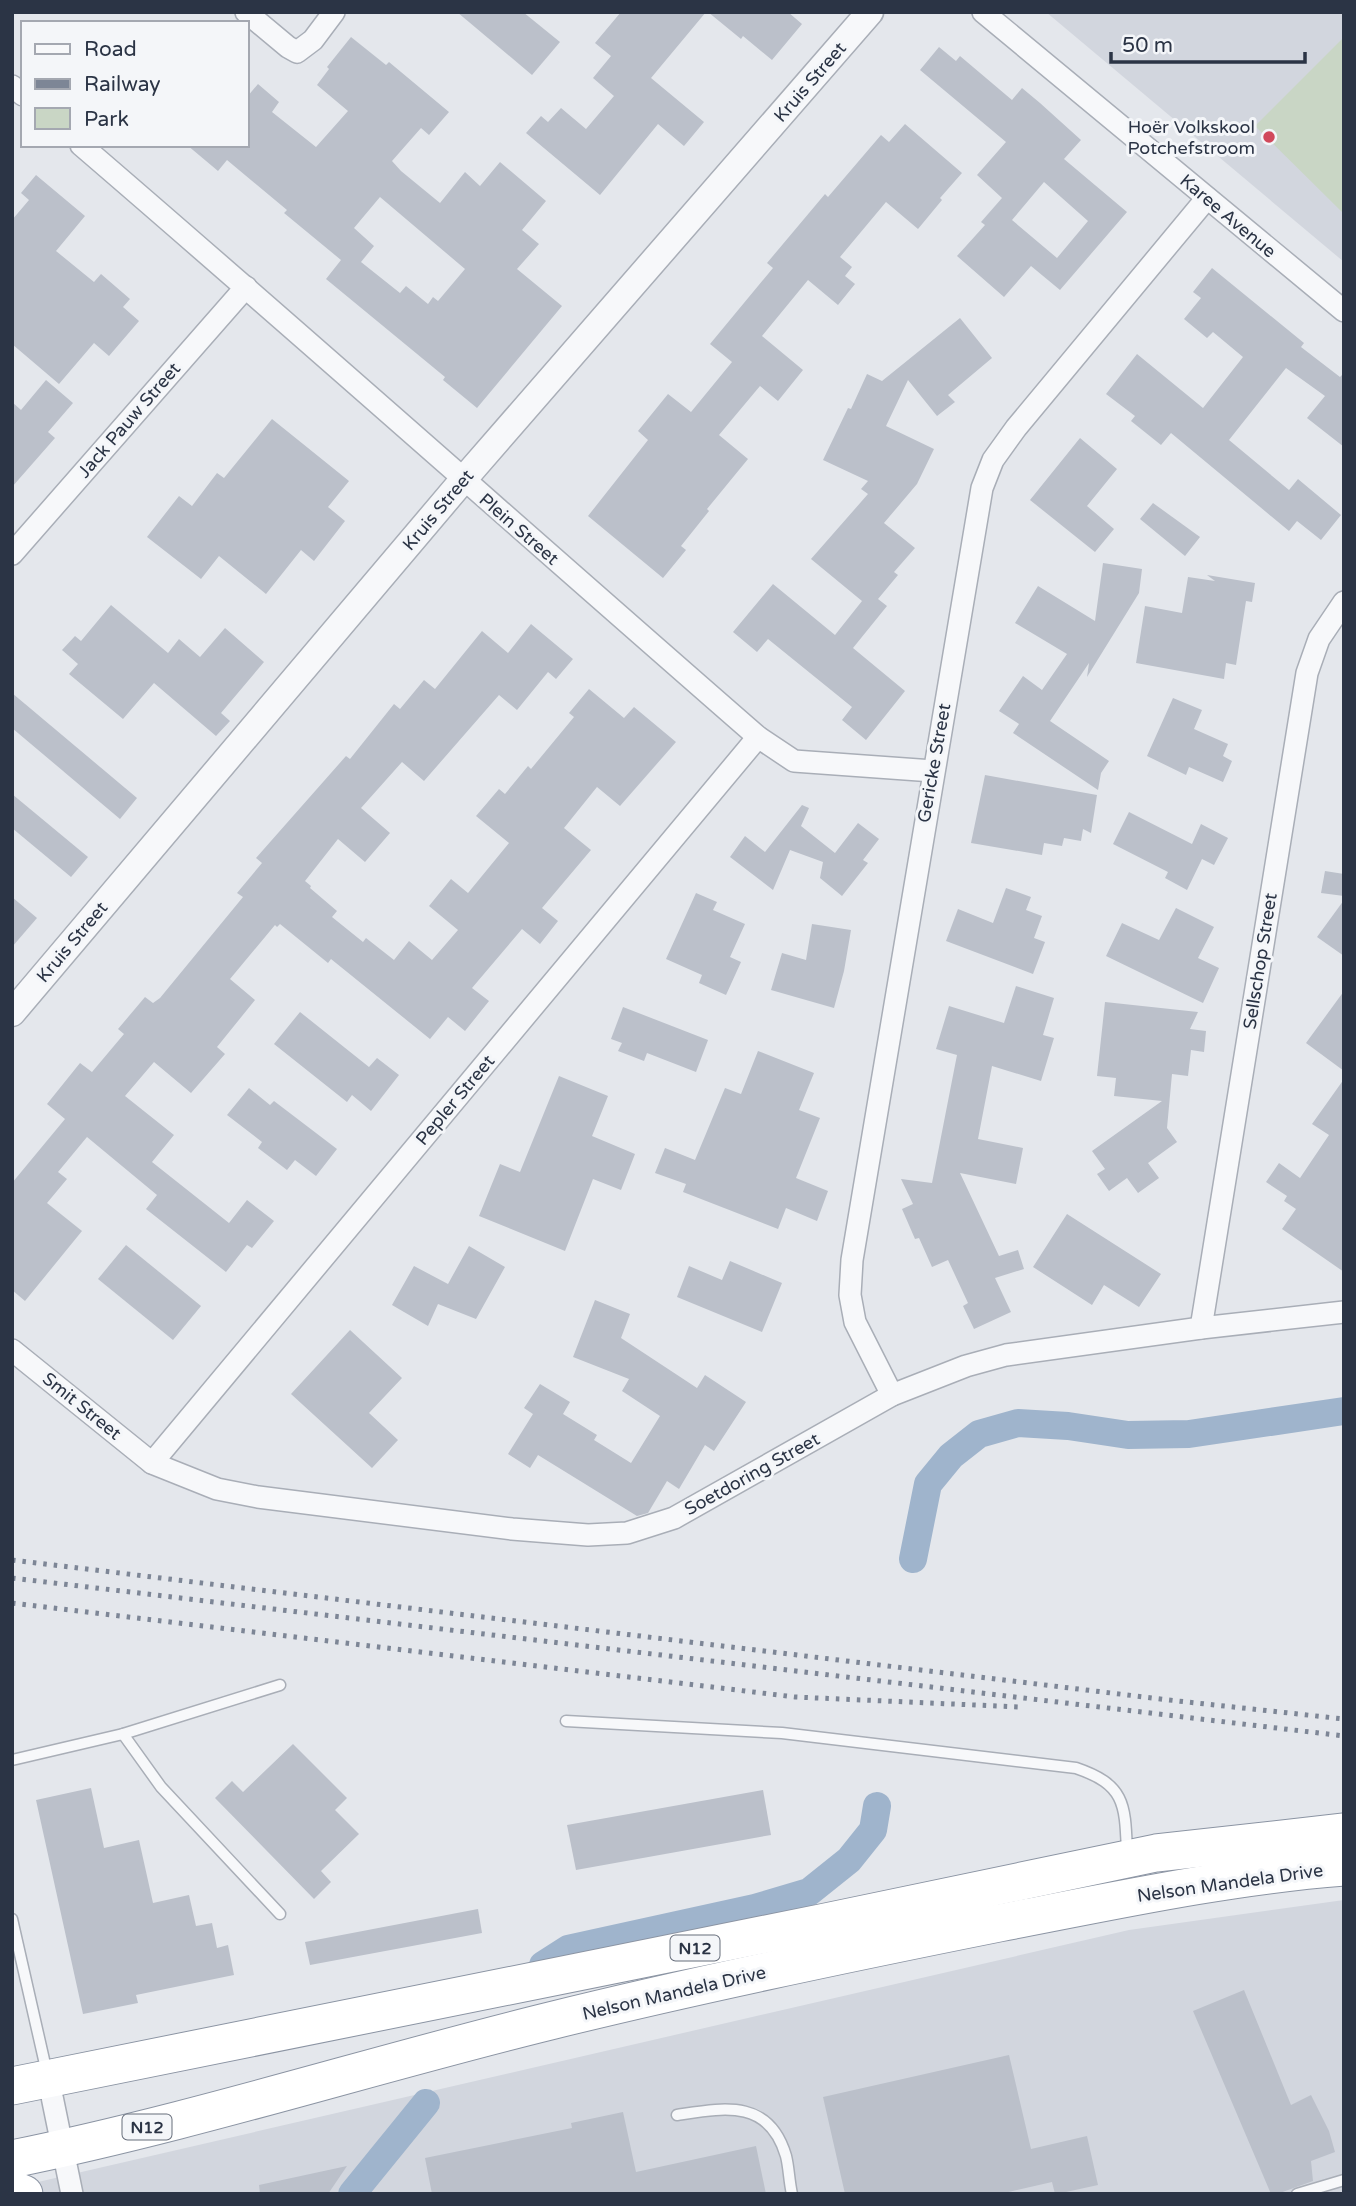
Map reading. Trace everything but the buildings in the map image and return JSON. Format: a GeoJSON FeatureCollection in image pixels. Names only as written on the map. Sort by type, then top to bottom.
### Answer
{"type":"FeatureCollection","features":[{"type":"Feature","properties":{"kind":"highway","name":"Nelson Mandela Drive"},"geometry":{"type":"LineString","coordinates":[[12,2086],[1156,1853],[1344,1832]]}},
{"type":"Feature","properties":{"kind":"highway","name":"Nelson Mandela Drive"},"geometry":{"type":"LineString","coordinates":[[12,2159],[62,2149],[550,2021],[819,1959],[1143,1895],[1287,1872],[1344,1867]]}},
{"type":"Feature","properties":{"kind":"highway"},"geometry":{"type":"LineString","coordinates":[[12,2189],[24,2194]]}},
{"type":"Feature","properties":{"kind":"street"},"geometry":{"type":"LineString","coordinates":[[246,12],[297,52],[313,40],[334,12]]}},
{"type":"Feature","properties":{"kind":"street","name":"Kruis Street"},"geometry":{"type":"LineString","coordinates":[[12,1013],[463,480],[870,12]]}},
{"type":"Feature","properties":{"kind":"street","name":"Karee Avenue"},"geometry":{"type":"LineString","coordinates":[[983,12],[1344,311]]}},
{"type":"Feature","properties":{"kind":"street","name":"Plein Street"},"geometry":{"type":"LineString","coordinates":[[83,147],[758,737],[794,761],[933,771]]}},
{"type":"Feature","properties":{"kind":"street","name":"Gericke Street"},"geometry":{"type":"LineString","coordinates":[[892,1395],[855,1322],[850,1295],[852,1260],[982,488],[993,460],[1016,428],[1207,198]]}},
{"type":"Feature","properties":{"kind":"street","name":"Jack Pauw Street"},"geometry":{"type":"LineString","coordinates":[[12,554],[246,287]]}},
{"type":"Feature","properties":{"kind":"street","name":"Sellschop Street"},"geometry":{"type":"LineString","coordinates":[[1201,1328],[1307,673],[1319,639],[1344,602]]}},
{"type":"Feature","properties":{"kind":"street","name":"Pepler Street"},"geometry":{"type":"LineString","coordinates":[[152,1463],[758,737]]}},
{"type":"Feature","properties":{"kind":"street","name":"Soetdoring Street"},"geometry":{"type":"LineString","coordinates":[[152,1463],[217,1489],[258,1497],[512,1529],[588,1535],[628,1532],[674,1518],[892,1395],[966,1366],[1006,1355],[1201,1328],[1344,1312]]}},
{"type":"Feature","properties":{"kind":"street","name":"Smit Street"},"geometry":{"type":"LineString","coordinates":[[12,1350],[152,1463]]}},
{"type":"Feature","properties":{"kind":"street"},"geometry":{"type":"LineString","coordinates":[[48,2077],[72,2194]]}},
{"type":"Feature","properties":{"kind":"lane"},"geometry":{"type":"LineString","coordinates":[[12,1760],[123,1734],[280,1685]]}},
{"type":"Feature","properties":{"kind":"lane"},"geometry":{"type":"LineString","coordinates":[[566,1721],[782,1733],[1076,1768],[1100,1776],[1117,1794],[1125,1814],[1127,1859]]}},
{"type":"Feature","properties":{"kind":"lane"},"geometry":{"type":"LineString","coordinates":[[123,1734],[161,1787],[281,1914]]}},
{"type":"Feature","properties":{"kind":"lane"},"geometry":{"type":"LineString","coordinates":[[12,1919],[48,2077]]}},
{"type":"Feature","properties":{"kind":"lane"},"geometry":{"type":"LineString","coordinates":[[677,2115],[724,2108],[751,2111],[772,2129],[785,2154],[792,2194]]}},
{"type":"Feature","properties":{"kind":"lane"},"geometry":{"type":"LineString","coordinates":[[1297,2194],[1344,2180]]}},
{"type":"Feature","properties":{"kind":"shaded area","name":"Hoër Volkskool Potchefstroom"},"geometry":{"type":"Polygon","coordinates":[[[1046,12],[1344,12],[1344,262],[1046,12]]]}},
{"type":"Feature","properties":{"kind":"shaded area"},"geometry":{"type":"Polygon","coordinates":[[[1344,1900],[1344,2194],[12,2194],[12,2188],[1129,1930],[1344,1900]]]}},
{"type":"Feature","properties":{"kind":"green space"},"geometry":{"type":"Polygon","coordinates":[[[1344,37],[1344,214],[1255,126],[1344,37]]]}},
{"type":"Feature","properties":{"kind":"waterway"},"geometry":{"type":"LineString","coordinates":[[913,1559],[928,1484],[951,1456],[979,1434],[1018,1423],[1068,1426],[1128,1435],[1189,1434],[1344,1411]]}},
{"type":"Feature","properties":{"kind":"waterway"},"geometry":{"type":"LineString","coordinates":[[543,1965],[568,1949],[755,1908],[809,1892],[849,1860],[873,1830],[877,1806]]}},
{"type":"Feature","properties":{"kind":"waterway"},"geometry":{"type":"LineString","coordinates":[[352,2194],[426,2103]]}},
{"type":"Feature","properties":{"kind":"railway"},"geometry":{"type":"LineString","coordinates":[[12,1560],[1344,1719]]}},
{"type":"Feature","properties":{"kind":"railway"},"geometry":{"type":"LineString","coordinates":[[12,1578],[1344,1736]]}},
{"type":"Feature","properties":{"kind":"railway"},"geometry":{"type":"LineString","coordinates":[[12,1603],[795,1697],[1020,1707]]}},
{"type":"Feature","properties":{"kind":"place","name":"Hoër Volkskool Potchefstroom"},"geometry":{"type":"Point","coordinates":[1269,137]}}]}
